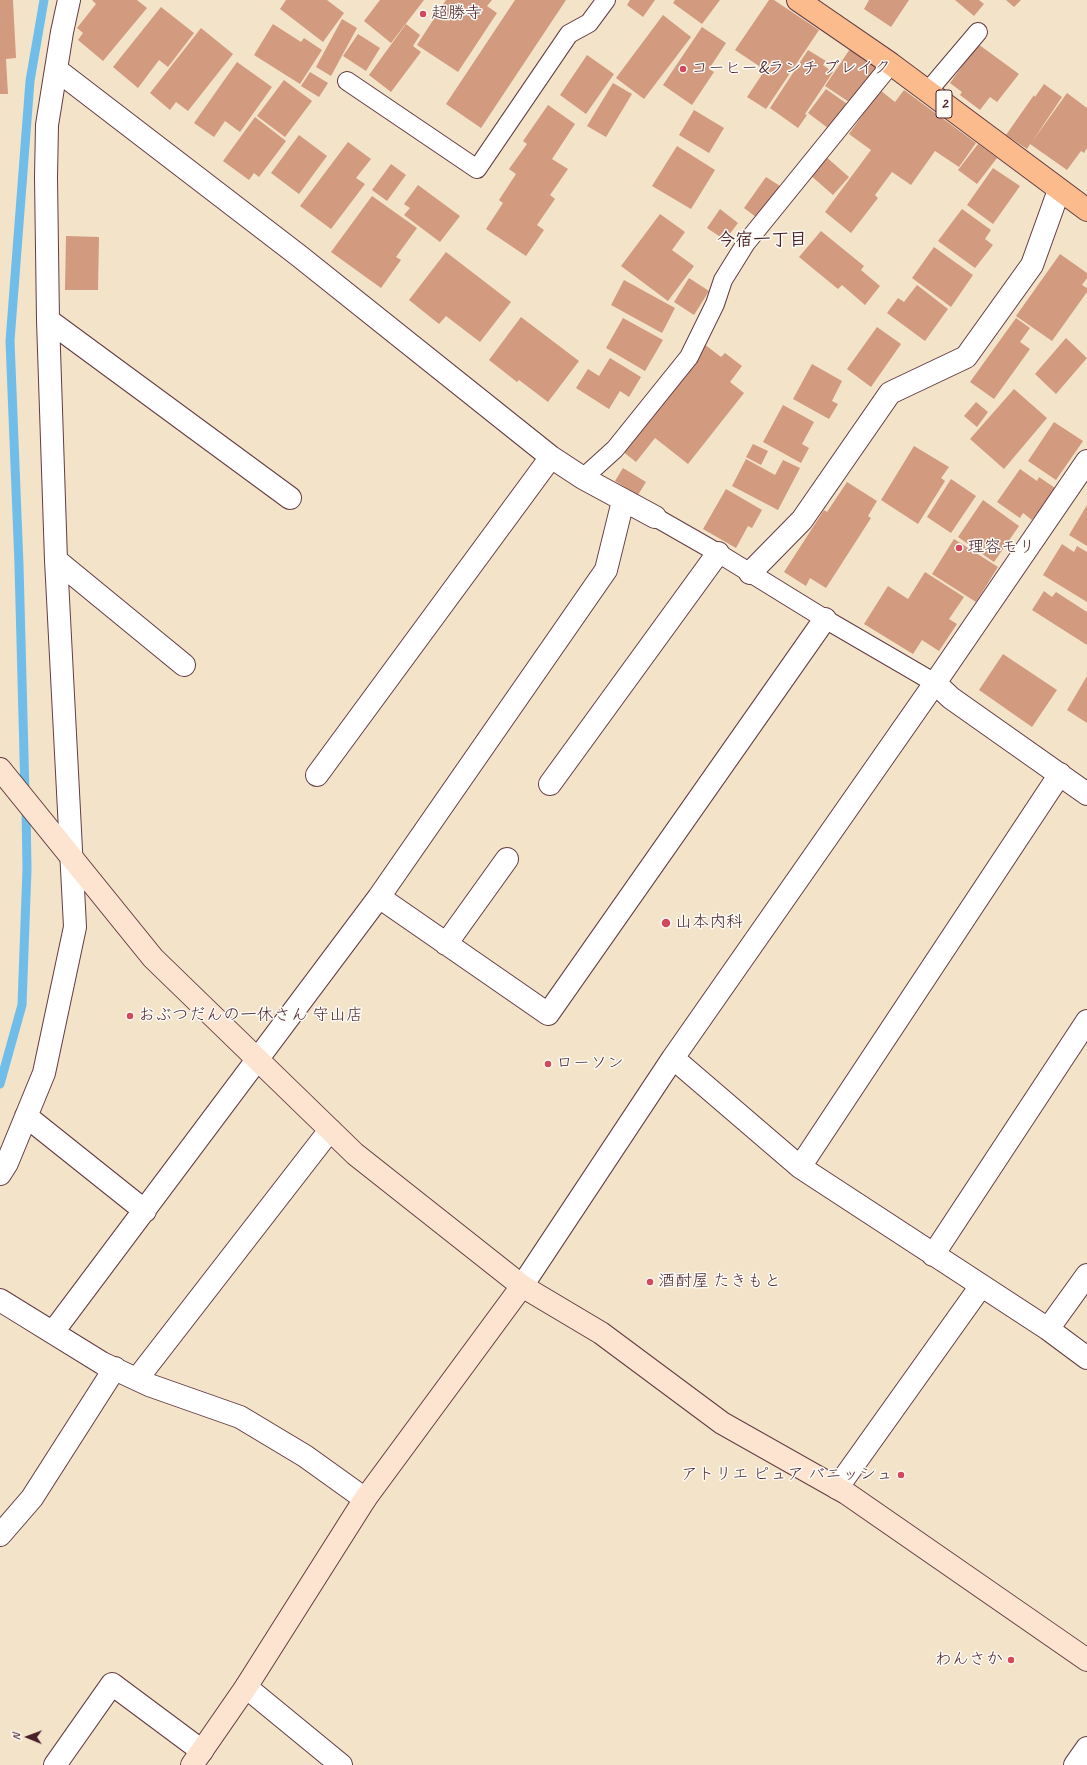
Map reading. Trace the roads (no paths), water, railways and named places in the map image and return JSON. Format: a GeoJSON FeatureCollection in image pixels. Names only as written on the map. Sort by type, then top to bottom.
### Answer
{"type":"FeatureCollection","features":[{"type":"Feature","properties":{"kind":"main road","name":"2"},"geometry":{"type":"LineString","coordinates":[[798,0],[891,64],[1087,210]]}},
{"type":"Feature","properties":{"kind":"street"},"geometry":{"type":"LineString","coordinates":[[0,1174],[7,1163],[44,1073],[75,927],[56,560],[48,320],[46,177],[47,125],[62,32],[69,0]]}},
{"type":"Feature","properties":{"kind":"street"},"geometry":{"type":"LineString","coordinates":[[57,70],[298,255],[551,457],[583,478],[655,517]]}},
{"type":"Feature","properties":{"kind":"street"},"geometry":{"type":"LineString","coordinates":[[750,573],[802,520],[890,393],[966,357],[1032,265],[1059,190]]}},
{"type":"Feature","properties":{"kind":"street"},"geometry":{"type":"LineString","coordinates":[[48,320],[290,498]]}},
{"type":"Feature","properties":{"kind":"street"},"geometry":{"type":"LineString","coordinates":[[317,775],[551,457]]}},
{"type":"Feature","properties":{"kind":"street"},"geometry":{"type":"LineString","coordinates":[[55,1765],[112,1684],[197,1758],[246,1687],[365,1499],[522,1286],[673,1058],[935,683],[1087,461]]}},
{"type":"Feature","properties":{"kind":"street"},"geometry":{"type":"LineString","coordinates":[[53,1332],[379,897],[606,570],[624,501]]}},
{"type":"Feature","properties":{"kind":"street"},"geometry":{"type":"LineString","coordinates":[[550,784],[718,553]]}},
{"type":"Feature","properties":{"kind":"street"},"geometry":{"type":"LineString","coordinates":[[56,560],[184,665]]}},
{"type":"Feature","properties":{"kind":"street"},"geometry":{"type":"LineString","coordinates":[[379,897],[548,1014],[825,619]]}},
{"type":"Feature","properties":{"kind":"street"},"geometry":{"type":"LineString","coordinates":[[935,683],[951,698],[1087,794]]}},
{"type":"Feature","properties":{"kind":"street"},"geometry":{"type":"LineString","coordinates":[[4,774],[72,860],[153,958],[355,1154],[522,1286],[601,1333],[722,1423],[837,1488],[1087,1660]]}},
{"type":"Feature","properties":{"kind":"street"},"geometry":{"type":"LineString","coordinates":[[800,1167],[1060,774]]}},
{"type":"Feature","properties":{"kind":"street"},"geometry":{"type":"LineString","coordinates":[[446,944],[507,859]]}},
{"type":"Feature","properties":{"kind":"street"},"geometry":{"type":"LineString","coordinates":[[933,1255],[1087,1021]]}},
{"type":"Feature","properties":{"kind":"street"},"geometry":{"type":"LineString","coordinates":[[673,1058],[800,1167],[1048,1329],[1087,1358]]}},
{"type":"Feature","properties":{"kind":"street"},"geometry":{"type":"LineString","coordinates":[[26,1116],[145,1211]]}},
{"type":"Feature","properties":{"kind":"street"},"geometry":{"type":"LineString","coordinates":[[137,1379],[330,1130]]}},
{"type":"Feature","properties":{"kind":"street"},"geometry":{"type":"LineString","coordinates":[[1048,1329],[1087,1275]]}},
{"type":"Feature","properties":{"kind":"street"},"geometry":{"type":"LineString","coordinates":[[837,1488],[981,1286]]}},
{"type":"Feature","properties":{"kind":"street"},"geometry":{"type":"LineString","coordinates":[[0,1300],[102,1363],[149,1384],[240,1417],[305,1456],[365,1499]]}},
{"type":"Feature","properties":{"kind":"street"},"geometry":{"type":"LineString","coordinates":[[0,1535],[32,1498],[114,1368]]}},
{"type":"Feature","properties":{"kind":"street"},"geometry":{"type":"LineString","coordinates":[[246,1687],[341,1765]]}},
{"type":"Feature","properties":{"kind":"street"},"geometry":{"type":"LineString","coordinates":[[1075,1765],[1087,1748]]}},
{"type":"Feature","properties":{"kind":"lane"},"geometry":{"type":"LineString","coordinates":[[347,81],[477,169],[569,34],[589,23],[606,0]]}},
{"type":"Feature","properties":{"kind":"lane"},"geometry":{"type":"LineString","coordinates":[[928,91],[978,32]]}},
{"type":"Feature","properties":{"kind":"lane"},"geometry":{"type":"LineString","coordinates":[[583,478],[615,449],[689,357],[715,304],[723,280],[746,242],[891,64]]}},
{"type":"Feature","properties":{"kind":"lane"},"geometry":{"type":"LineString","coordinates":[[655,517],[935,683]]}},
{"type":"Feature","properties":{"kind":"waterway"},"geometry":{"type":"LineString","coordinates":[[25,794],[19,565],[10,341],[30,81],[44,0]]}},
{"type":"Feature","properties":{"kind":"waterway"},"geometry":{"type":"LineString","coordinates":[[0,1084],[22,1005],[27,869],[26,807]]}},
{"type":"Feature","properties":{"kind":"place","name":"超勝寺"},"geometry":{"type":"Point","coordinates":[423,14]}},
{"type":"Feature","properties":{"kind":"place","name":"コーヒー&ランチ ブレイク"},"geometry":{"type":"Point","coordinates":[683,69]}},
{"type":"Feature","properties":{"kind":"place","name":"理容モリ"},"geometry":{"type":"Point","coordinates":[959,548]}},
{"type":"Feature","properties":{"kind":"place","name":"山本内科"},"geometry":{"type":"Point","coordinates":[666,923]}},
{"type":"Feature","properties":{"kind":"place","name":"おぶつだんの一休さん 守山店"},"geometry":{"type":"Point","coordinates":[130,1016]}},
{"type":"Feature","properties":{"kind":"place","name":"ローソン"},"geometry":{"type":"Point","coordinates":[548,1064]}},
{"type":"Feature","properties":{"kind":"place","name":"酒酎屋 たきもと"},"geometry":{"type":"Point","coordinates":[650,1282]}},
{"type":"Feature","properties":{"kind":"place","name":"アトリエ ピュア バニッシュ"},"geometry":{"type":"Point","coordinates":[901,1475]}},
{"type":"Feature","properties":{"kind":"place","name":"わんさか"},"geometry":{"type":"Point","coordinates":[1011,1660]}},
{"type":"Feature","properties":{"kind":"district","name":"今宿一丁目"},"geometry":{"type":"Point","coordinates":[762,240]}}]}
